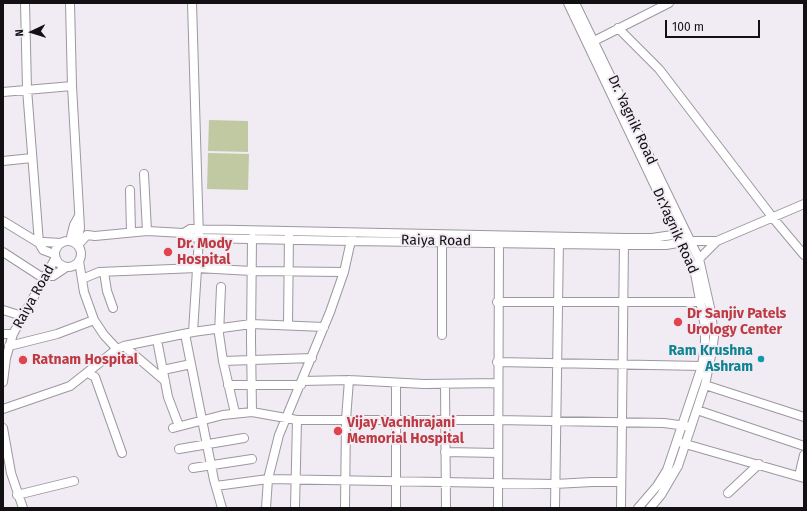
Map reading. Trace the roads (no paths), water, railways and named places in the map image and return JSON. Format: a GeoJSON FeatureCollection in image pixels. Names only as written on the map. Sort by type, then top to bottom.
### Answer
{"type":"FeatureCollection","features":[{"type":"Feature","properties":{"kind":"street"},"geometry":{"type":"LineString","coordinates":[[25,3],[27,90],[39,244]]}},
{"type":"Feature","properties":{"kind":"street"},"geometry":{"type":"LineString","coordinates":[[70,3],[72,86],[79,215],[74,225],[76,245],[81,257],[79,261],[84,292],[94,320],[104,335],[165,381]]}},
{"type":"Feature","properties":{"kind":"street"},"geometry":{"type":"LineString","coordinates":[[192,3],[199,233],[193,332]]}},
{"type":"Feature","properties":{"kind":"street","name":"Dr.Yagnik Road"},"geometry":{"type":"LineString","coordinates":[[568,3],[683,238],[694,268],[705,327],[705,345],[702,366],[687,426],[677,442],[667,470],[657,486],[638,508]]}},
{"type":"Feature","properties":{"kind":"street","name":"Dr. Yagnik Road"},"geometry":{"type":"LineString","coordinates":[[576,3],[683,238],[699,259],[705,280],[713,322],[712,351],[705,385],[697,410],[687,426],[686,444],[669,483],[650,508]]}},
{"type":"Feature","properties":{"kind":"street"},"geometry":{"type":"LineString","coordinates":[[594,40],[667,3]]}},
{"type":"Feature","properties":{"kind":"street"},"geometry":{"type":"LineString","coordinates":[[618,28],[659,69],[773,218],[804,255]]}},
{"type":"Feature","properties":{"kind":"street"},"geometry":{"type":"LineString","coordinates":[[3,92],[72,86]]}},
{"type":"Feature","properties":{"kind":"street"},"geometry":{"type":"LineString","coordinates":[[3,161],[32,158]]}},
{"type":"Feature","properties":{"kind":"street"},"geometry":{"type":"LineString","coordinates":[[144,174],[147,231]]}},
{"type":"Feature","properties":{"kind":"street"},"geometry":{"type":"LineString","coordinates":[[130,190],[131,232]]}},
{"type":"Feature","properties":{"kind":"street"},"geometry":{"type":"LineString","coordinates":[[699,259],[717,242],[804,204]]}},
{"type":"Feature","properties":{"kind":"street"},"geometry":{"type":"LineString","coordinates":[[3,221],[39,244],[43,250],[55,256]]}},
{"type":"Feature","properties":{"kind":"street","name":"Raiya Road"},"geometry":{"type":"LineString","coordinates":[[76,245],[86,235],[95,236],[147,231],[184,233],[189,237],[199,233],[442,241],[499,242],[558,240]]}},
{"type":"Feature","properties":{"kind":"street","name":"Raiya Road"},"geometry":{"type":"LineString","coordinates":[[199,233],[252,238],[289,235]]}},
{"type":"Feature","properties":{"kind":"street"},"geometry":{"type":"LineString","coordinates":[[288,324],[289,235]]}},
{"type":"Feature","properties":{"kind":"street"},"geometry":{"type":"LineString","coordinates":[[266,508],[268,479],[273,455],[312,358],[344,272],[352,237]]}},
{"type":"Feature","properties":{"kind":"street","name":"Raiya Road"},"geometry":{"type":"LineString","coordinates":[[352,237],[558,240],[666,245],[683,238],[717,242]]}},
{"type":"Feature","properties":{"kind":"street"},"geometry":{"type":"LineString","coordinates":[[252,238],[252,412]]}},
{"type":"Feature","properties":{"kind":"street"},"geometry":{"type":"LineString","coordinates":[[555,508],[558,240]]}},
{"type":"Feature","properties":{"kind":"street"},"geometry":{"type":"LineString","coordinates":[[442,241],[442,335]]}},
{"type":"Feature","properties":{"kind":"street"},"geometry":{"type":"LineString","coordinates":[[39,244],[44,242],[76,245]]}},
{"type":"Feature","properties":{"kind":"street"},"geometry":{"type":"LineString","coordinates":[[498,508],[497,302],[499,242]]}},
{"type":"Feature","properties":{"kind":"street"},"geometry":{"type":"LineString","coordinates":[[621,508],[620,482],[624,242]]}},
{"type":"Feature","properties":{"kind":"street"},"geometry":{"type":"LineString","coordinates":[[61,243],[56,247],[55,256],[57,263],[65,268]]}},
{"type":"Feature","properties":{"kind":"street"},"geometry":{"type":"LineString","coordinates":[[4,255],[44,278],[53,276],[65,268],[73,267],[79,261]]}},
{"type":"Feature","properties":{"kind":"street","name":"Raiya Road"},"geometry":{"type":"LineString","coordinates":[[3,382],[4,358],[13,334],[55,256]]}},
{"type":"Feature","properties":{"kind":"street"},"geometry":{"type":"LineString","coordinates":[[82,279],[99,272],[197,268],[252,271],[344,272]]}},
{"type":"Feature","properties":{"kind":"street"},"geometry":{"type":"LineString","coordinates":[[104,272],[107,291],[113,308]]}},
{"type":"Feature","properties":{"kind":"street"},"geometry":{"type":"LineString","coordinates":[[221,287],[219,328],[223,360],[235,413]]}},
{"type":"Feature","properties":{"kind":"street"},"geometry":{"type":"LineString","coordinates":[[497,302],[701,302]]}},
{"type":"Feature","properties":{"kind":"street"},"geometry":{"type":"LineString","coordinates":[[3,310],[22,316]]}},
{"type":"Feature","properties":{"kind":"street"},"geometry":{"type":"LineString","coordinates":[[9,346],[57,334],[94,320]]}},
{"type":"Feature","properties":{"kind":"street"},"geometry":{"type":"LineString","coordinates":[[3,409],[61,391],[121,348],[193,332],[251,324],[288,324],[324,327]]}},
{"type":"Feature","properties":{"kind":"street"},"geometry":{"type":"LineString","coordinates":[[3,334],[13,334]]}},
{"type":"Feature","properties":{"kind":"street"},"geometry":{"type":"LineString","coordinates":[[185,334],[211,465],[222,508]]}},
{"type":"Feature","properties":{"kind":"street"},"geometry":{"type":"LineString","coordinates":[[156,340],[176,427],[235,413],[252,412],[287,417],[297,420],[498,420],[687,426]]}},
{"type":"Feature","properties":{"kind":"street"},"geometry":{"type":"LineString","coordinates":[[223,360],[312,358]]}},
{"type":"Feature","properties":{"kind":"street"},"geometry":{"type":"LineString","coordinates":[[497,362],[622,363],[702,366]]}},
{"type":"Feature","properties":{"kind":"street"},"geometry":{"type":"LineString","coordinates":[[163,370],[191,364]]}},
{"type":"Feature","properties":{"kind":"street"},"geometry":{"type":"LineString","coordinates":[[88,373],[95,377],[122,454]]}},
{"type":"Feature","properties":{"kind":"street"},"geometry":{"type":"LineString","coordinates":[[228,385],[350,380],[396,384],[497,383]]}},
{"type":"Feature","properties":{"kind":"street"},"geometry":{"type":"LineString","coordinates":[[345,508],[346,419],[350,380]]}},
{"type":"Feature","properties":{"kind":"street"},"geometry":{"type":"LineString","coordinates":[[396,384],[396,508]]}},
{"type":"Feature","properties":{"kind":"street"},"geometry":{"type":"LineString","coordinates":[[445,384],[446,508]]}},
{"type":"Feature","properties":{"kind":"street"},"geometry":{"type":"LineString","coordinates":[[705,385],[804,417]]}},
{"type":"Feature","properties":{"kind":"street"},"geometry":{"type":"LineString","coordinates":[[697,410],[804,446]]}},
{"type":"Feature","properties":{"kind":"street"},"geometry":{"type":"LineString","coordinates":[[295,508],[297,420]]}},
{"type":"Feature","properties":{"kind":"street"},"geometry":{"type":"LineString","coordinates":[[3,428],[10,473],[22,508]]}},
{"type":"Feature","properties":{"kind":"street"},"geometry":{"type":"LineString","coordinates":[[179,449],[244,438]]}},
{"type":"Feature","properties":{"kind":"street"},"geometry":{"type":"LineString","coordinates":[[677,442],[801,477],[804,455]]}},
{"type":"Feature","properties":{"kind":"street"},"geometry":{"type":"LineString","coordinates":[[445,452],[498,453]]}},
{"type":"Feature","properties":{"kind":"street"},"geometry":{"type":"LineString","coordinates":[[193,468],[252,459]]}},
{"type":"Feature","properties":{"kind":"street"},"geometry":{"type":"LineString","coordinates":[[728,493],[759,464]]}},
{"type":"Feature","properties":{"kind":"street"},"geometry":{"type":"LineString","coordinates":[[216,486],[268,479],[555,484],[620,482]]}},
{"type":"Feature","properties":{"kind":"street"},"geometry":{"type":"LineString","coordinates":[[17,495],[74,481]]}},
{"type":"Feature","properties":{"kind":"place","name":"Dr. Mody Hospital"},"geometry":{"type":"Point","coordinates":[168,252]}},
{"type":"Feature","properties":{"kind":"place","name":"Dr Sanjiv Patels Urology Center"},"geometry":{"type":"Point","coordinates":[678,322]}},
{"type":"Feature","properties":{"kind":"place","name":"Ram Krushna Ashram"},"geometry":{"type":"Point","coordinates":[761,359]}},
{"type":"Feature","properties":{"kind":"place","name":"Ratnam Hospital"},"geometry":{"type":"Point","coordinates":[23,360]}},
{"type":"Feature","properties":{"kind":"place","name":"Vijay Vachhrajani Memorial Hospital"},"geometry":{"type":"Point","coordinates":[338,431]}}]}
